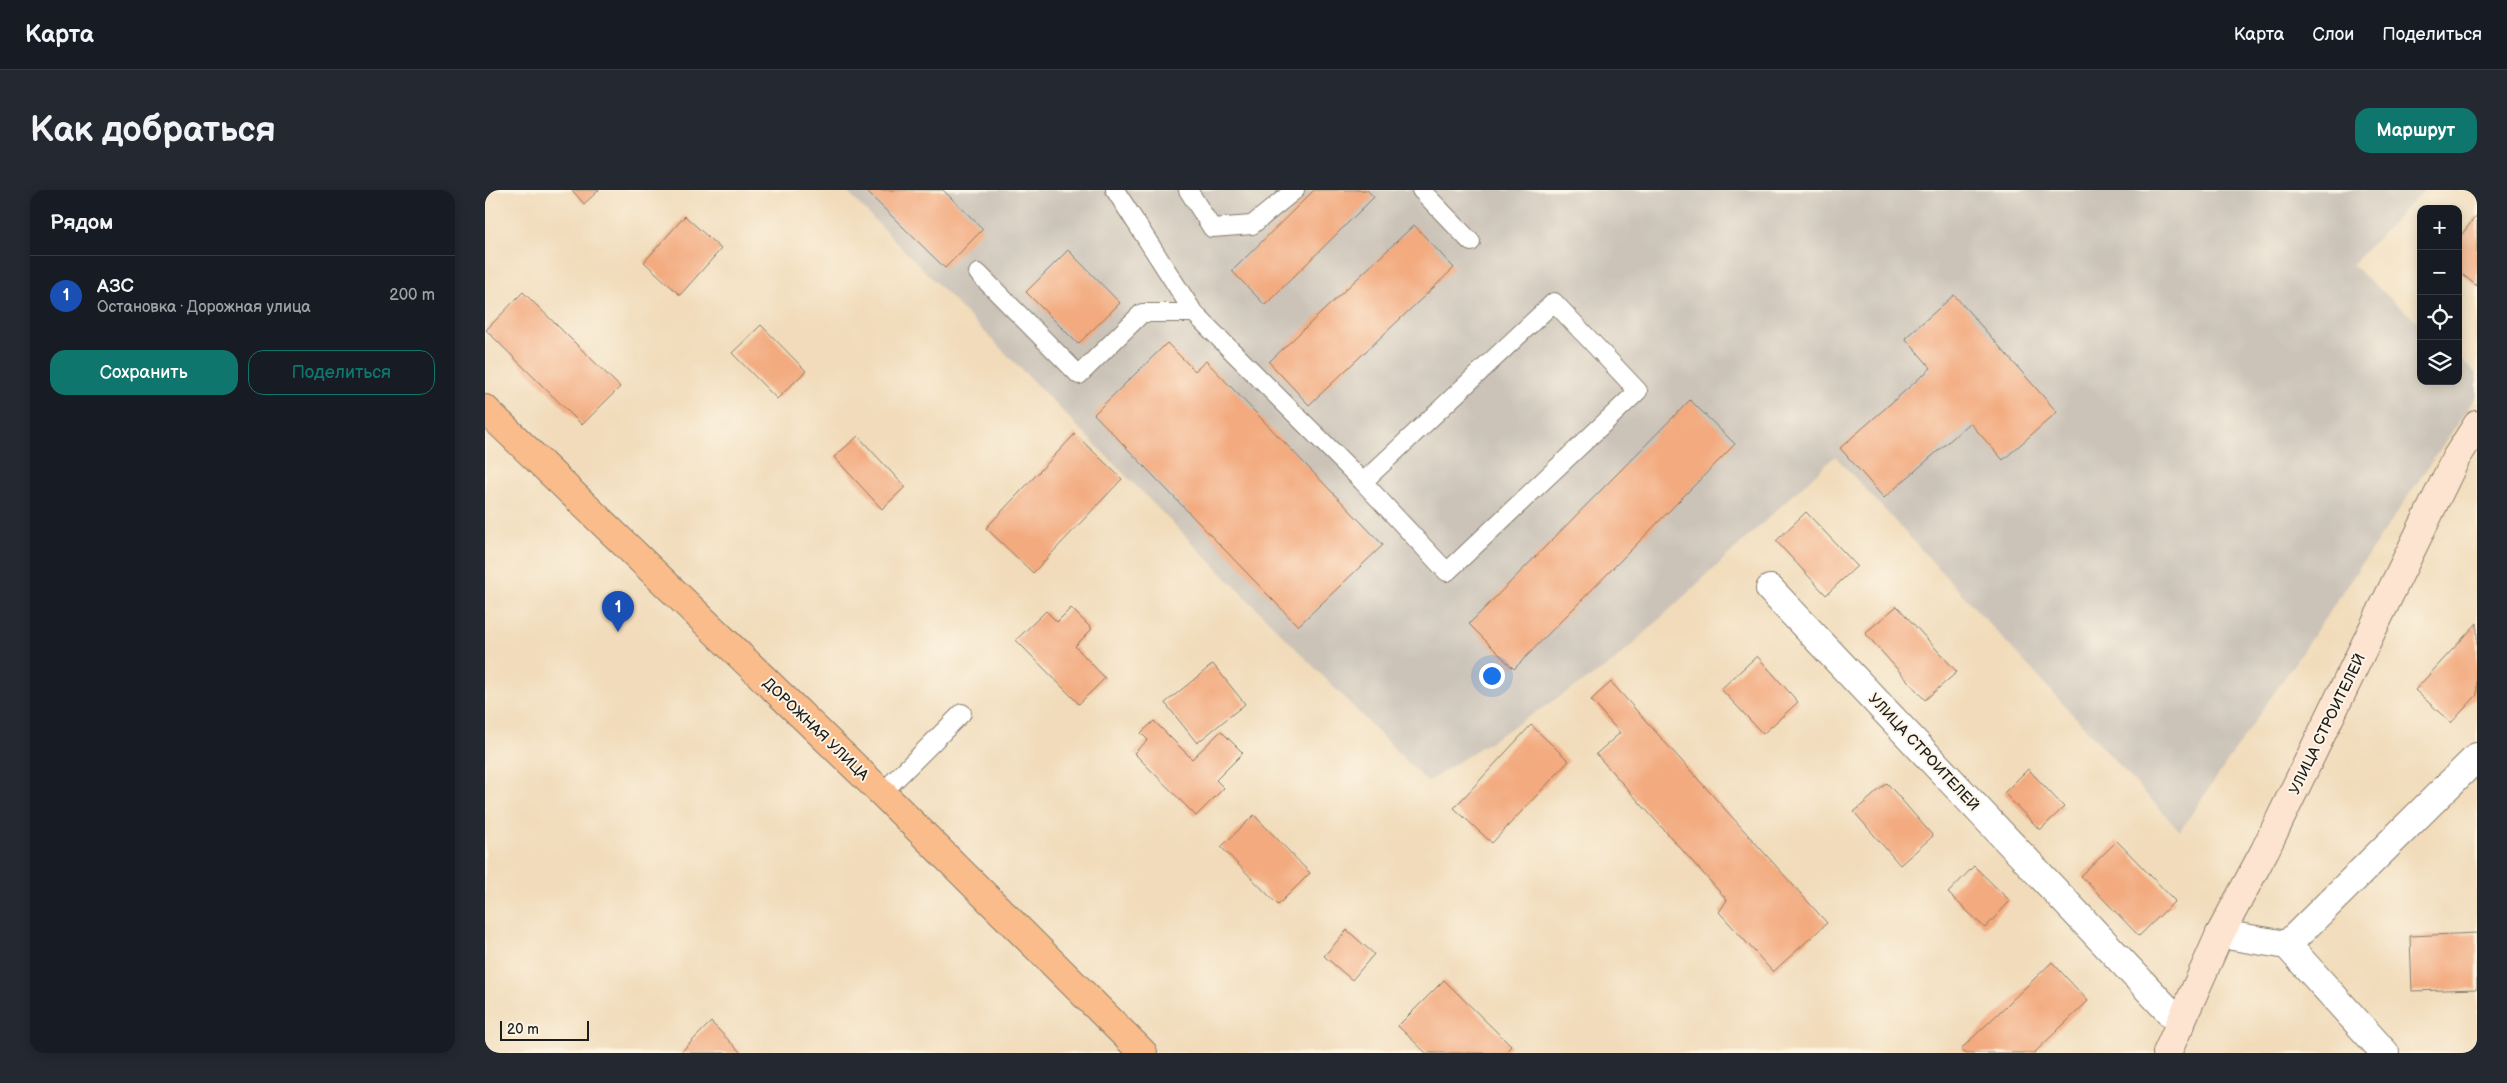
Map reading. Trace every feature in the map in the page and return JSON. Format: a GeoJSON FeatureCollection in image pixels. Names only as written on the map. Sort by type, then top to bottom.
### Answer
{"type":"FeatureCollection","features":[{"type":"Feature","properties":{"kind":"main road","name":"ДОРОЖНАЯ УЛИЦА"},"geometry":{"type":"LineString","coordinates":[[485,409],[882,793],[1143,1053]]}},
{"type":"Feature","properties":{"kind":"street","name":"УЛИЦА СТРОИТЕЛЕЙ"},"geometry":{"type":"LineString","coordinates":[[2167,1053],[2221,934],[2470,454],[2477,425]]}},
{"type":"Feature","properties":{"kind":"street","name":"УЛИЦА СТРОИТЕЛЕЙ"},"geometry":{"type":"LineString","coordinates":[[1770,589],[2181,1024]]}},
{"type":"Feature","properties":{"kind":"street"},"geometry":{"type":"LineString","coordinates":[[2287,945],[2477,757]]}},
{"type":"Feature","properties":{"kind":"street"},"geometry":{"type":"LineString","coordinates":[[2221,934],[2287,945],[2385,1053]]}},
{"type":"Feature","properties":{"kind":"lane"},"geometry":{"type":"LineString","coordinates":[[1115,190],[1194,313],[1363,482],[1447,572],[1638,391],[1554,302],[1363,482]]}},
{"type":"Feature","properties":{"kind":"lane"},"geometry":{"type":"LineString","coordinates":[[1188,190],[1211,228],[1252,225],[1295,190]]}},
{"type":"Feature","properties":{"kind":"lane"},"geometry":{"type":"LineString","coordinates":[[1421,190],[1471,242]]}},
{"type":"Feature","properties":{"kind":"lane"},"geometry":{"type":"LineString","coordinates":[[978,273],[1079,375],[1142,314],[1194,313]]}},
{"type":"Feature","properties":{"kind":"lane"},"geometry":{"type":"LineString","coordinates":[[882,793],[963,713]]}},
{"type":"Feature","properties":{"kind":"shaded area"},"geometry":{"type":"Polygon","coordinates":[[[845,190],[2424,190],[2352,265],[2417,322],[2417,385],[2462,385],[2462,361],[2477,374],[2477,395],[2180,831],[1835,456],[1611,664],[1427,782],[845,190]]]}},
{"type":"Feature","properties":{"kind":"building"},"geometry":{"type":"Polygon","coordinates":[[[572,190],[599,190],[584,204],[572,190]]]}},
{"type":"Feature","properties":{"kind":"building"},"geometry":{"type":"Polygon","coordinates":[[[869,190],[943,190],[983,229],[945,268],[867,192],[869,190]]]}},
{"type":"Feature","properties":{"kind":"building"},"geometry":{"type":"Polygon","coordinates":[[[1314,190],[1367,190],[1374,197],[1265,305],[1232,271],[1314,190]]]}},
{"type":"Feature","properties":{"kind":"building"},"geometry":{"type":"Polygon","coordinates":[[[2477,215],[2477,286],[2462,274],[2462,234],[2477,215]]]}},
{"type":"Feature","properties":{"kind":"building"},"geometry":{"type":"Polygon","coordinates":[[[685,216],[721,249],[680,295],[644,262],[685,216]]]}},
{"type":"Feature","properties":{"kind":"building"},"geometry":{"type":"Polygon","coordinates":[[[1414,225],[1454,268],[1309,405],[1269,362],[1414,225]]]}},
{"type":"Feature","properties":{"kind":"building"},"geometry":{"type":"Polygon","coordinates":[[[1068,250],[1120,303],[1078,344],[1026,292],[1068,250]]]}},
{"type":"Feature","properties":{"kind":"building"},"geometry":{"type":"Polygon","coordinates":[[[523,292],[620,387],[582,425],[486,330],[523,292]]]}},
{"type":"Feature","properties":{"kind":"building"},"geometry":{"type":"Polygon","coordinates":[[[1954,295],[2057,412],[2003,460],[1970,423],[1884,498],[1840,448],[1931,368],[1905,338],[1954,295]]]}},
{"type":"Feature","properties":{"kind":"building"},"geometry":{"type":"Polygon","coordinates":[[[761,325],[806,371],[777,399],[732,353],[761,325]]]}},
{"type":"Feature","properties":{"kind":"building"},"geometry":{"type":"Polygon","coordinates":[[[1167,343],[1195,371],[1206,361],[1383,545],[1298,626],[1094,414],[1167,343]]]}},
{"type":"Feature","properties":{"kind":"building"},"geometry":{"type":"Polygon","coordinates":[[[1690,400],[1735,444],[1514,669],[1469,624],[1690,400]]]}},
{"type":"Feature","properties":{"kind":"building"},"geometry":{"type":"Polygon","coordinates":[[[1075,434],[1122,479],[1033,573],[986,528],[1075,434]]]}},
{"type":"Feature","properties":{"kind":"building"},"geometry":{"type":"Polygon","coordinates":[[[858,436],[905,487],[882,509],[834,457],[858,436]]]}},
{"type":"Feature","properties":{"kind":"building"},"geometry":{"type":"Polygon","coordinates":[[[1806,512],[1857,566],[1826,595],[1776,541],[1806,512]]]}},
{"type":"Feature","properties":{"kind":"building"},"geometry":{"type":"Polygon","coordinates":[[[1897,606],[1957,672],[1925,700],[1865,633],[1897,606]]]}},
{"type":"Feature","properties":{"kind":"building"},"geometry":{"type":"Polygon","coordinates":[[[1071,608],[1092,629],[1075,646],[1105,678],[1079,704],[1016,640],[1046,611],[1057,622],[1071,608]]]}},
{"type":"Feature","properties":{"kind":"building"},"geometry":{"type":"Polygon","coordinates":[[[2477,623],[2477,695],[2451,723],[2415,690],[2477,623]]]}},
{"type":"Feature","properties":{"kind":"building"},"geometry":{"type":"Polygon","coordinates":[[[1757,656],[1798,702],[1763,734],[1721,689],[1757,656]]]}},
{"type":"Feature","properties":{"kind":"building"},"geometry":{"type":"Polygon","coordinates":[[[1213,664],[1245,704],[1197,743],[1165,703],[1213,664]]]}},
{"type":"Feature","properties":{"kind":"building"},"geometry":{"type":"Polygon","coordinates":[[[1611,682],[1827,923],[1773,972],[1719,912],[1727,900],[1596,754],[1620,733],[1591,700],[1611,682]]]}},
{"type":"Feature","properties":{"kind":"building"},"geometry":{"type":"Polygon","coordinates":[[[1154,721],[1192,759],[1221,731],[1243,753],[1216,780],[1224,788],[1196,816],[1134,753],[1148,740],[1141,733],[1154,721]]]}},
{"type":"Feature","properties":{"kind":"building"},"geometry":{"type":"Polygon","coordinates":[[[1531,725],[1569,761],[1492,843],[1454,808],[1531,725]]]}},
{"type":"Feature","properties":{"kind":"building"},"geometry":{"type":"Polygon","coordinates":[[[2028,769],[2064,807],[2040,830],[2004,793],[2028,769]]]}},
{"type":"Feature","properties":{"kind":"building"},"geometry":{"type":"Polygon","coordinates":[[[1887,783],[1933,836],[1900,865],[1854,812],[1887,783]]]}},
{"type":"Feature","properties":{"kind":"building"},"geometry":{"type":"Polygon","coordinates":[[[1254,815],[1310,873],[1278,905],[1221,847],[1254,815]]]}},
{"type":"Feature","properties":{"kind":"building"},"geometry":{"type":"Polygon","coordinates":[[[2117,841],[2175,901],[2139,936],[2081,876],[2117,841]]]}},
{"type":"Feature","properties":{"kind":"building"},"geometry":{"type":"Polygon","coordinates":[[[1974,866],[2010,901],[1985,928],[1948,893],[1974,866]]]}},
{"type":"Feature","properties":{"kind":"building"},"geometry":{"type":"Polygon","coordinates":[[[1347,930],[1374,954],[1352,980],[1324,956],[1347,930]]]}},
{"type":"Feature","properties":{"kind":"building"},"geometry":{"type":"Polygon","coordinates":[[[2477,933],[2477,989],[2412,991],[2410,936],[2477,933]]]}},
{"type":"Feature","properties":{"kind":"building"},"geometry":{"type":"Polygon","coordinates":[[[2052,962],[2088,1001],[2034,1053],[1965,1053],[1961,1049],[2052,962]]]}},
{"type":"Feature","properties":{"kind":"building"},"geometry":{"type":"Polygon","coordinates":[[[1444,980],[1511,1046],[1505,1053],[1426,1053],[1398,1026],[1444,980]]]}},
{"type":"Feature","properties":{"kind":"building"},"geometry":{"type":"Polygon","coordinates":[[[711,1022],[741,1053],[680,1053],[711,1022]]]}},
{"type":"Feature","properties":{"kind":"place","name":"АЗС"},"geometry":{"type":"Point","coordinates":[618,632]}}]}
